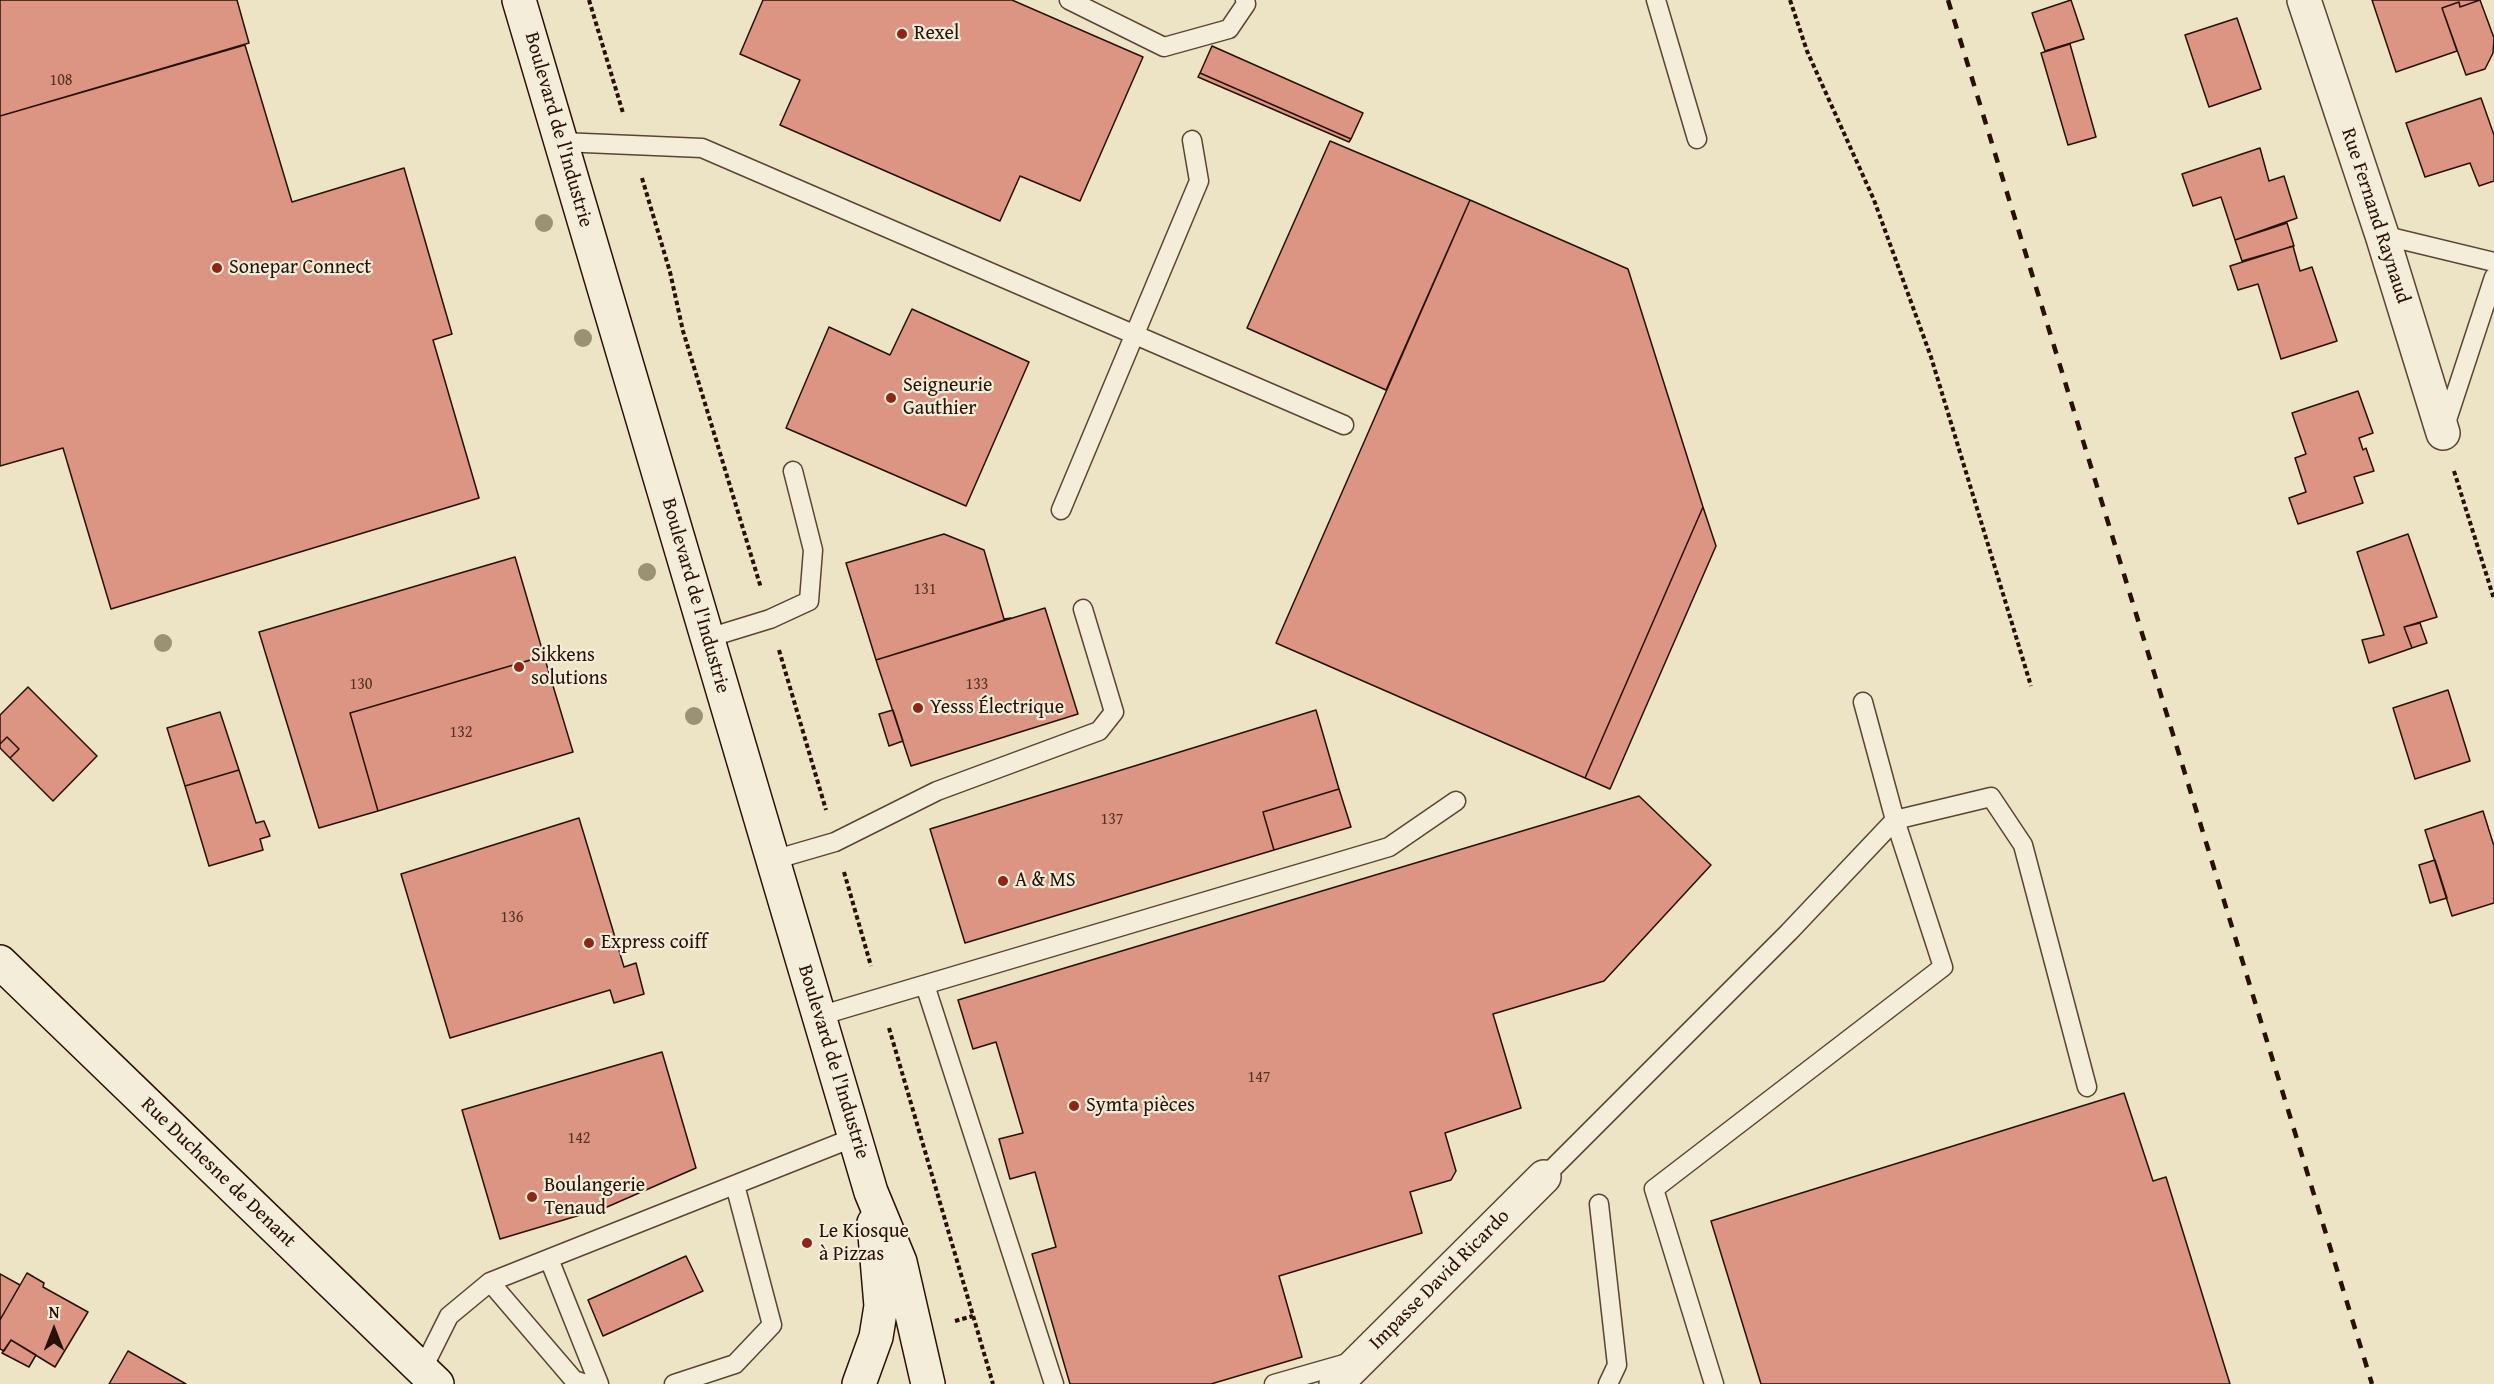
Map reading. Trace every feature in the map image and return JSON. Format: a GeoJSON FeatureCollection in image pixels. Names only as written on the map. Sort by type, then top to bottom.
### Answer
{"type":"FeatureCollection","features":[{"type":"Feature","properties":{"kind":"main road","name":"Boulevard de l'Industrie"},"geometry":{"type":"LineString","coordinates":[[519,0],[871,1192],[900,1262],[928,1384]]}},
{"type":"Feature","properties":{"kind":"main road","name":"Rue Fernand Raynaud"},"geometry":{"type":"LineString","coordinates":[[2304,0],[2382,235],[2443,433]]}},
{"type":"Feature","properties":{"kind":"main road","name":"Rue Duchesne de Denant"},"geometry":{"type":"LineString","coordinates":[[0,962],[429,1377]]}},
{"type":"Feature","properties":{"kind":"main road","name":"Impasse David Ricardo"},"geometry":{"type":"LineString","coordinates":[[1336,1384],[1544,1177]]}},
{"type":"Feature","properties":{"kind":"main road","name":"Boulevard de l'Industrie"},"geometry":{"type":"LineString","coordinates":[[859,1384],[876,1337],[881,1306],[871,1192]]}},
{"type":"Feature","properties":{"kind":"lane"},"geometry":{"type":"LineString","coordinates":[[1069,0],[1164,47],[1228,29],[1246,4],[1245,0]]}},
{"type":"Feature","properties":{"kind":"lane"},"geometry":{"type":"LineString","coordinates":[[1656,0],[1697,139]]}},
{"type":"Feature","properties":{"kind":"lane"},"geometry":{"type":"LineString","coordinates":[[1061,510],[1199,181],[1192,140]]}},
{"type":"Feature","properties":{"kind":"lane"},"geometry":{"type":"LineString","coordinates":[[561,142],[702,148],[1344,425]]}},
{"type":"Feature","properties":{"kind":"lane"},"geometry":{"type":"LineString","coordinates":[[2382,235],[2494,262]]}},
{"type":"Feature","properties":{"kind":"lane"},"geometry":{"type":"LineString","coordinates":[[2443,433],[2494,277]]}},
{"type":"Feature","properties":{"kind":"lane"},"geometry":{"type":"LineString","coordinates":[[708,638],[770,619],[809,601],[813,550],[793,471]]}},
{"type":"Feature","properties":{"kind":"lane"},"geometry":{"type":"LineString","coordinates":[[773,860],[835,842],[937,791],[1099,731],[1114,712],[1083,609]]}},
{"type":"Feature","properties":{"kind":"lane"},"geometry":{"type":"LineString","coordinates":[[1714,1384],[1654,1189],[1943,967],[1895,820],[1863,702]]}},
{"type":"Feature","properties":{"kind":"lane"},"geometry":{"type":"LineString","coordinates":[[1544,1177],[1790,932],[1895,820],[1991,797],[2023,845],[2087,1087]]}},
{"type":"Feature","properties":{"kind":"lane"},"geometry":{"type":"LineString","coordinates":[[819,1016],[1389,847],[1456,801]]}},
{"type":"Feature","properties":{"kind":"lane"},"geometry":{"type":"LineString","coordinates":[[926,985],[1054,1384]]}},
{"type":"Feature","properties":{"kind":"lane"},"geometry":{"type":"LineString","coordinates":[[429,1377],[448,1316],[490,1282],[855,1137]]}},
{"type":"Feature","properties":{"kind":"lane"},"geometry":{"type":"LineString","coordinates":[[674,1384],[735,1364],[772,1325],[735,1185]]}},
{"type":"Feature","properties":{"kind":"lane"},"geometry":{"type":"LineString","coordinates":[[1599,1204],[1617,1365],[1608,1384]]}},
{"type":"Feature","properties":{"kind":"lane"},"geometry":{"type":"LineString","coordinates":[[549,1258],[599,1384]]}},
{"type":"Feature","properties":{"kind":"lane"},"geometry":{"type":"LineString","coordinates":[[490,1282],[574,1380],[586,1384]]}},
{"type":"Feature","properties":{"kind":"lane"},"geometry":{"type":"LineString","coordinates":[[1274,1384],[1361,1359]]}},
{"type":"Feature","properties":{"kind":"path"},"geometry":{"type":"LineString","coordinates":[[589,0],[670,272],[683,332],[702,387],[993,1384]]}},
{"type":"Feature","properties":{"kind":"path"},"geometry":{"type":"LineString","coordinates":[[1790,0],[1808,51],[1874,200],[1931,357],[2031,686]]}},
{"type":"Feature","properties":{"kind":"path"},"geometry":{"type":"LineString","coordinates":[[2443,433],[2494,599]]}},
{"type":"Feature","properties":{"kind":"building"},"geometry":{"type":"Polygon","coordinates":[[[0,0],[237,0],[249,43],[0,116],[0,0]]]}},
{"type":"Feature","properties":{"kind":"building"},"geometry":{"type":"Polygon","coordinates":[[[763,0],[1012,0],[1143,57],[1080,201],[1020,176],[1000,221],[780,125],[800,80],[740,54],[763,0]]]}},
{"type":"Feature","properties":{"kind":"building"},"geometry":{"type":"Polygon","coordinates":[[[2071,0],[2084,39],[2045,51],[2032,13],[2071,0]]]}},
{"type":"Feature","properties":{"kind":"building"},"geometry":{"type":"Polygon","coordinates":[[[2372,0],[2480,0],[2460,7],[2459,2],[2442,8],[2457,51],[2396,72],[2372,0]]]}},
{"type":"Feature","properties":{"kind":"building"},"geometry":{"type":"Polygon","coordinates":[[[2480,0],[2494,38],[2493,53],[2485,69],[2466,75],[2442,8],[2459,2],[2460,7],[2480,0]]]}},
{"type":"Feature","properties":{"kind":"building"},"geometry":{"type":"Polygon","coordinates":[[[2237,18],[2261,89],[2209,107],[2185,35],[2237,18]]]}},
{"type":"Feature","properties":{"kind":"building"},"geometry":{"type":"Polygon","coordinates":[[[2070,44],[2096,137],[2068,145],[2041,53],[2070,44]]]}},
{"type":"Feature","properties":{"kind":"building","name":"Sonepar Connect"},"geometry":{"type":"Polygon","coordinates":[[[245,45],[292,202],[404,168],[452,334],[433,340],[479,498],[111,609],[63,448],[0,466],[0,116],[245,45]]]}},
{"type":"Feature","properties":{"kind":"building"},"geometry":{"type":"Polygon","coordinates":[[[1212,46],[1363,113],[1351,139],[1200,73],[1212,46]]]}},
{"type":"Feature","properties":{"kind":"building"},"geometry":{"type":"Polygon","coordinates":[[[1200,73],[1351,139],[1349,142],[1198,77],[1200,73]]]}},
{"type":"Feature","properties":{"kind":"building"},"geometry":{"type":"Polygon","coordinates":[[[2481,98],[2494,135],[2494,181],[2479,186],[2470,163],[2425,177],[2406,123],[2481,98]]]}},
{"type":"Feature","properties":{"kind":"building"},"geometry":{"type":"Polygon","coordinates":[[[1330,141],[1470,200],[1386,390],[1247,328],[1330,141]]]}},
{"type":"Feature","properties":{"kind":"building"},"geometry":{"type":"Polygon","coordinates":[[[2260,148],[2269,181],[2284,176],[2297,218],[2235,240],[2221,197],[2193,206],[2182,174],[2260,148]]]}},
{"type":"Feature","properties":{"kind":"building"},"geometry":{"type":"Polygon","coordinates":[[[1470,200],[1628,269],[1703,507],[1585,778],[1276,643],[1470,200]]]}},
{"type":"Feature","properties":{"kind":"building"},"geometry":{"type":"Polygon","coordinates":[[[2287,223],[2294,246],[2242,261],[2235,240],[2287,223]]]}},
{"type":"Feature","properties":{"kind":"building"},"geometry":{"type":"Polygon","coordinates":[[[2293,246],[2300,271],[2312,267],[2337,341],[2281,359],[2258,284],[2238,290],[2230,266],[2293,246]]]}},
{"type":"Feature","properties":{"kind":"building"},"geometry":{"type":"Polygon","coordinates":[[[912,309],[1029,362],[966,506],[786,428],[829,327],[890,355],[912,309]]]}},
{"type":"Feature","properties":{"kind":"building"},"geometry":{"type":"Polygon","coordinates":[[[2358,391],[2373,433],[2359,438],[2363,450],[2366,448],[2374,471],[2354,477],[2363,503],[2298,524],[2289,498],[2306,492],[2295,458],[2306,454],[2292,413],[2358,391]]]}},
{"type":"Feature","properties":{"kind":"building"},"geometry":{"type":"Polygon","coordinates":[[[1703,507],[1716,546],[1610,789],[1585,778],[1703,507]]]}},
{"type":"Feature","properties":{"kind":"building"},"geometry":{"type":"Polygon","coordinates":[[[944,534],[984,550],[1004,619],[1011,618],[876,660],[846,563],[944,534]]]}},
{"type":"Feature","properties":{"kind":"building"},"geometry":{"type":"Polygon","coordinates":[[[2408,534],[2437,617],[2404,627],[2412,648],[2369,663],[2362,640],[2384,635],[2357,552],[2408,534]]]}},
{"type":"Feature","properties":{"kind":"building"},"geometry":{"type":"Polygon","coordinates":[[[515,557],[544,656],[350,713],[378,811],[319,828],[259,632],[515,557]]]}},
{"type":"Feature","properties":{"kind":"building"},"geometry":{"type":"Polygon","coordinates":[[[1045,608],[1078,714],[911,766],[876,660],[1045,608]]]}},
{"type":"Feature","properties":{"kind":"building"},"geometry":{"type":"Polygon","coordinates":[[[2420,623],[2427,643],[2412,648],[2404,627],[2420,623]]]}},
{"type":"Feature","properties":{"kind":"building"},"geometry":{"type":"Polygon","coordinates":[[[544,656],[573,752],[378,811],[350,713],[544,656]]]}},
{"type":"Feature","properties":{"kind":"building"},"geometry":{"type":"Polygon","coordinates":[[[28,687],[97,756],[53,801],[10,758],[19,749],[7,737],[0,744],[0,715],[28,687]]]}},
{"type":"Feature","properties":{"kind":"building"},"geometry":{"type":"Polygon","coordinates":[[[2448,690],[2470,761],[2415,779],[2393,708],[2448,690]]]}},
{"type":"Feature","properties":{"kind":"building"},"geometry":{"type":"Polygon","coordinates":[[[893,710],[903,741],[889,746],[879,714],[893,710]]]}},
{"type":"Feature","properties":{"kind":"building"},"geometry":{"type":"Polygon","coordinates":[[[1316,710],[1339,789],[1263,812],[1274,850],[965,943],[930,829],[1316,710]]]}},
{"type":"Feature","properties":{"kind":"building"},"geometry":{"type":"Polygon","coordinates":[[[220,712],[239,770],[185,786],[167,728],[220,712]]]}},
{"type":"Feature","properties":{"kind":"building"},"geometry":{"type":"Polygon","coordinates":[[[7,737],[19,749],[10,758],[0,748],[0,744],[7,737]]]}},
{"type":"Feature","properties":{"kind":"building"},"geometry":{"type":"Polygon","coordinates":[[[239,770],[256,823],[264,821],[270,836],[260,839],[263,850],[209,866],[185,786],[239,770]]]}},
{"type":"Feature","properties":{"kind":"building"},"geometry":{"type":"Polygon","coordinates":[[[1339,789],[1351,827],[1274,850],[1263,812],[1339,789]]]}},
{"type":"Feature","properties":{"kind":"building"},"geometry":{"type":"Polygon","coordinates":[[[1639,796],[1711,865],[1604,981],[1493,1014],[1521,1108],[1445,1133],[1456,1171],[1451,1180],[1410,1192],[1422,1233],[1279,1276],[1302,1357],[1211,1384],[1070,1384],[1032,1254],[1056,1247],[1035,1172],[1010,1179],[999,1139],[1023,1133],[996,1042],[973,1049],[958,1000],[1639,796]]]}},
{"type":"Feature","properties":{"kind":"building"},"geometry":{"type":"Polygon","coordinates":[[[2483,811],[2494,846],[2494,903],[2452,916],[2425,830],[2483,811]]]}},
{"type":"Feature","properties":{"kind":"building"},"geometry":{"type":"Polygon","coordinates":[[[579,818],[624,967],[636,963],[644,994],[614,1003],[610,990],[450,1038],[401,874],[579,818]]]}},
{"type":"Feature","properties":{"kind":"building"},"geometry":{"type":"Polygon","coordinates":[[[2435,860],[2447,898],[2430,903],[2419,865],[2435,860]]]}},
{"type":"Feature","properties":{"kind":"building"},"geometry":{"type":"Polygon","coordinates":[[[662,1052],[696,1168],[607,1207],[500,1239],[462,1110],[662,1052]]]}},
{"type":"Feature","properties":{"kind":"building"},"geometry":{"type":"Polygon","coordinates":[[[2124,1093],[2153,1181],[2166,1177],[2230,1384],[1761,1384],[1711,1221],[2124,1093]]]}},
{"type":"Feature","properties":{"kind":"building"},"geometry":{"type":"Polygon","coordinates":[[[686,1256],[703,1291],[603,1336],[588,1300],[686,1256]]]}},
{"type":"Feature","properties":{"kind":"building"},"geometry":{"type":"Polygon","coordinates":[[[27,1273],[44,1283],[43,1287],[88,1312],[55,1367],[11,1340],[4,1351],[0,1349],[0,1320],[27,1273]]]}},
{"type":"Feature","properties":{"kind":"building"},"geometry":{"type":"Polygon","coordinates":[[[0,1274],[20,1285],[0,1320],[0,1274]]]}},
{"type":"Feature","properties":{"kind":"building"},"geometry":{"type":"Polygon","coordinates":[[[11,1340],[36,1355],[29,1367],[2,1353],[11,1340]]]}},
{"type":"Feature","properties":{"kind":"building"},"geometry":{"type":"Polygon","coordinates":[[[128,1351],[186,1384],[109,1384],[128,1351]]]}},
{"type":"Feature","properties":{"kind":"railway"},"geometry":{"type":"LineString","coordinates":[[1948,0],[2372,1384]]}},
{"type":"Feature","properties":{"kind":"place","name":"Rexel"},"geometry":{"type":"Point","coordinates":[902,34]}},
{"type":"Feature","properties":{"kind":"place","name":"Sonepar Connect"},"geometry":{"type":"Point","coordinates":[217,268]}},
{"type":"Feature","properties":{"kind":"place","name":"Seigneurie Gauthier"},"geometry":{"type":"Point","coordinates":[891,398]}},
{"type":"Feature","properties":{"kind":"place","name":"Sikkens solutions"},"geometry":{"type":"Point","coordinates":[519,667]}},
{"type":"Feature","properties":{"kind":"place","name":"Yesss Électrique"},"geometry":{"type":"Point","coordinates":[918,708]}},
{"type":"Feature","properties":{"kind":"place","name":"A & MS"},"geometry":{"type":"Point","coordinates":[1003,881]}},
{"type":"Feature","properties":{"kind":"place","name":"Express coiff"},"geometry":{"type":"Point","coordinates":[589,943]}},
{"type":"Feature","properties":{"kind":"place","name":"Symta pièces"},"geometry":{"type":"Point","coordinates":[1074,1106]}},
{"type":"Feature","properties":{"kind":"place","name":"Boulangerie Tenaud"},"geometry":{"type":"Point","coordinates":[532,1197]}},
{"type":"Feature","properties":{"kind":"place","name":"Le Kiosque à Pizzas"},"geometry":{"type":"Point","coordinates":[807,1243]}}]}
